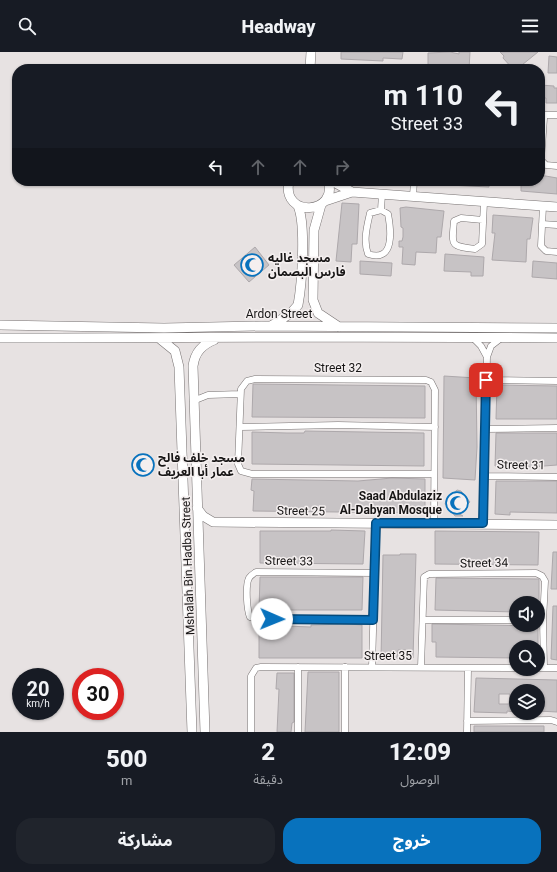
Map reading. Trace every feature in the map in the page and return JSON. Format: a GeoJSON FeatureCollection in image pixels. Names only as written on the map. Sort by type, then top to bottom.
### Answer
{"type":"FeatureCollection","features":[{"type":"Feature","properties":{"kind":"street"},"geometry":{"type":"LineString","coordinates":[[310,64],[311,52]]}},
{"type":"Feature","properties":{"kind":"street"},"geometry":{"type":"LineString","coordinates":[[545,115],[557,115]]}},
{"type":"Feature","properties":{"kind":"street"},"geometry":{"type":"LineString","coordinates":[[545,164],[557,166]]}},
{"type":"Feature","properties":{"kind":"street"},"geometry":{"type":"LineString","coordinates":[[271,326],[291,313],[298,305],[302,230],[301,213],[298,206],[290,197],[288,192],[289,186]]}},
{"type":"Feature","properties":{"kind":"street"},"geometry":{"type":"LineString","coordinates":[[329,186],[330,189],[317,213],[314,230],[313,300],[318,313],[339,327]]}},
{"type":"Feature","properties":{"kind":"street"},"geometry":{"type":"LineString","coordinates":[[341,186],[352,192]]}},
{"type":"Feature","properties":{"kind":"street"},"geometry":{"type":"LineString","coordinates":[[413,196],[414,186]]}},
{"type":"Feature","properties":{"kind":"street"},"geometry":{"type":"LineString","coordinates":[[298,206],[310,209],[352,192],[557,207]]}},
{"type":"Feature","properties":{"kind":"street"},"geometry":{"type":"LineString","coordinates":[[381,210],[382,194]]}},
{"type":"Feature","properties":{"kind":"street"},"geometry":{"type":"LineString","coordinates":[[483,220],[461,218],[454,220],[452,241],[454,244],[456,246],[475,249],[482,244],[484,202]]}},
{"type":"Feature","properties":{"kind":"street"},"geometry":{"type":"LineString","coordinates":[[543,206],[542,250],[557,252]]}},
{"type":"Feature","properties":{"kind":"street"},"geometry":{"type":"LineString","coordinates":[[381,210],[388,214],[391,228],[389,248],[385,254],[376,256],[368,254],[366,247],[367,225],[370,213],[381,210]]}},
{"type":"Feature","properties":{"kind":"street"},"geometry":{"type":"LineString","coordinates":[[542,224],[557,225]]}},
{"type":"Feature","properties":{"kind":"street"},"geometry":{"type":"LineString","coordinates":[[11,338],[24,335],[50,335],[53,330],[47,324]]}},
{"type":"Feature","properties":{"kind":"street","name":"Ardon Street"},"geometry":{"type":"LineString","coordinates":[[0,325],[47,324],[164,328],[271,326],[557,328]]}},
{"type":"Feature","properties":{"kind":"street","name":"Ardon Street"},"geometry":{"type":"LineString","coordinates":[[0,338],[216,339],[279,336],[557,338]]}},
{"type":"Feature","properties":{"kind":"street"},"geometry":{"type":"LineString","coordinates":[[472,337],[481,346],[487,357]]}},
{"type":"Feature","properties":{"kind":"street"},"geometry":{"type":"LineString","coordinates":[[487,357],[491,346],[503,337]]}},
{"type":"Feature","properties":{"kind":"street","name":"Mshalah Bin Hadba Street"},"geometry":{"type":"LineString","coordinates":[[159,338],[175,351],[179,367],[192,732]]}},
{"type":"Feature","properties":{"kind":"street","name":"Mshalah Bin Hadba Street"},"geometry":{"type":"LineString","coordinates":[[205,732],[193,366],[194,357],[201,348],[216,339]]}},
{"type":"Feature","properties":{"kind":"street","name":"Street 31"},"geometry":{"type":"LineString","coordinates":[[483,523],[487,357]]}},
{"type":"Feature","properties":{"kind":"street"},"geometry":{"type":"LineString","coordinates":[[179,367],[182,360],[186,359],[192,362],[193,366]]}},
{"type":"Feature","properties":{"kind":"street","name":"Street 32"},"geometry":{"type":"LineString","coordinates":[[240,394],[244,384],[247,381],[255,379],[426,380],[431,382],[436,390],[434,524]]}},
{"type":"Feature","properties":{"kind":"street"},"geometry":{"type":"LineString","coordinates":[[486,380],[557,381]]}},
{"type":"Feature","properties":{"kind":"street"},"geometry":{"type":"LineString","coordinates":[[194,401],[208,395],[240,394],[238,464],[241,471],[252,474],[434,474]]}},
{"type":"Feature","properties":{"kind":"street"},"geometry":{"type":"LineString","coordinates":[[240,427],[338,425],[435,427]]}},
{"type":"Feature","properties":{"kind":"street"},"geometry":{"type":"LineString","coordinates":[[485,429],[557,428]]}},
{"type":"Feature","properties":{"kind":"street","name":"Street 31"},"geometry":{"type":"LineString","coordinates":[[484,476],[557,476]]}},
{"type":"Feature","properties":{"kind":"street"},"geometry":{"type":"LineString","coordinates":[[197,508],[203,516],[213,522],[204,527],[198,536]]}},
{"type":"Feature","properties":{"kind":"street","name":"Street 25"},"geometry":{"type":"LineString","coordinates":[[213,522],[483,523],[557,525]]}},
{"type":"Feature","properties":{"kind":"street"},"geometry":{"type":"LineString","coordinates":[[372,667],[376,523]]}},
{"type":"Feature","properties":{"kind":"street","name":"Street 33"},"geometry":{"type":"LineString","coordinates":[[373,620],[258,619],[250,617],[247,611],[248,581],[250,576],[256,572],[374,573]]}},
{"type":"Feature","properties":{"kind":"street","name":"Street 34"},"geometry":{"type":"LineString","coordinates":[[421,667],[423,582],[424,577],[429,574],[536,573],[542,576],[544,581],[542,596]]}},
{"type":"Feature","properties":{"kind":"street"},"geometry":{"type":"LineString","coordinates":[[423,620],[509,620]]}},
{"type":"Feature","properties":{"kind":"street"},"geometry":{"type":"LineString","coordinates":[[189,636],[191,641],[196,642],[200,641],[203,637]]}},
{"type":"Feature","properties":{"kind":"street"},"geometry":{"type":"LineString","coordinates":[[298,667],[298,732]]}},
{"type":"Feature","properties":{"kind":"street"},"geometry":{"type":"LineString","coordinates":[[345,667],[345,732]]}},
{"type":"Feature","properties":{"kind":"street","name":"Street 35"},"geometry":{"type":"LineString","coordinates":[[251,732],[251,676],[256,668],[509,668]]}},
{"type":"Feature","properties":{"kind":"street"},"geometry":{"type":"LineString","coordinates":[[467,732],[468,668]]}},
{"type":"Feature","properties":{"kind":"street"},"geometry":{"type":"LineString","coordinates":[[545,668],[557,668]]}},
{"type":"Feature","properties":{"kind":"street"},"geometry":{"type":"LineString","coordinates":[[467,721],[551,720],[557,722]]}},
{"type":"Feature","properties":{"kind":"building"},"geometry":{"type":"Polygon","coordinates":[[[341,52],[403,52],[402,59],[383,58],[383,61],[341,59],[341,52]]]}},
{"type":"Feature","properties":{"kind":"building"},"geometry":{"type":"Polygon","coordinates":[[[450,52],[459,54],[459,52],[470,52],[469,64],[428,64],[428,53],[450,52]]]}},
{"type":"Feature","properties":{"kind":"building"},"geometry":{"type":"Polygon","coordinates":[[[500,52],[538,52],[523,64],[508,64],[503,58],[504,56],[500,52]]]}},
{"type":"Feature","properties":{"kind":"building"},"geometry":{"type":"Polygon","coordinates":[[[549,56],[557,57],[557,73],[548,73],[549,56]]]}},
{"type":"Feature","properties":{"kind":"building"},"geometry":{"type":"Polygon","coordinates":[[[545,85],[554,86],[554,88],[557,88],[557,103],[546,103],[545,85]]]}},
{"type":"Feature","properties":{"kind":"building"},"geometry":{"type":"Polygon","coordinates":[[[545,176],[557,178],[557,194],[521,191],[521,186],[545,186],[545,176]]]}},
{"type":"Feature","properties":{"kind":"building"},"geometry":{"type":"Polygon","coordinates":[[[342,203],[359,204],[357,244],[352,244],[351,262],[336,261],[342,203]]]}},
{"type":"Feature","properties":{"kind":"building"},"geometry":{"type":"Polygon","coordinates":[[[406,207],[444,211],[441,237],[437,237],[436,253],[416,252],[415,265],[402,264],[403,247],[399,247],[399,241],[402,241],[403,237],[400,208],[406,207]]]}},
{"type":"Feature","properties":{"kind":"building"},"geometry":{"type":"Polygon","coordinates":[[[493,215],[533,218],[530,239],[527,239],[526,262],[492,260],[495,233],[492,233],[493,215]]]}},
{"type":"Feature","properties":{"kind":"building","name":"مسجد غاليه فارس البصمان"},"geometry":{"type":"Polygon","coordinates":[[[255,247],[269,265],[249,282],[234,265],[255,247]]]}},
{"type":"Feature","properties":{"kind":"building"},"geometry":{"type":"Polygon","coordinates":[[[445,254],[484,257],[483,276],[471,276],[471,272],[444,271],[445,254]]]}},
{"type":"Feature","properties":{"kind":"building"},"geometry":{"type":"Polygon","coordinates":[[[360,261],[392,263],[391,276],[360,274],[360,261]]]}},
{"type":"Feature","properties":{"kind":"building"},"geometry":{"type":"Polygon","coordinates":[[[533,261],[557,263],[557,279],[532,277],[533,261]]]}},
{"type":"Feature","properties":{"kind":"building"},"geometry":{"type":"Polygon","coordinates":[[[444,376],[476,378],[477,447],[475,480],[443,478],[444,376]]]}},
{"type":"Feature","properties":{"kind":"building"},"geometry":{"type":"Polygon","coordinates":[[[253,384],[425,386],[425,418],[252,417],[253,384]]]}},
{"type":"Feature","properties":{"kind":"building"},"geometry":{"type":"Polygon","coordinates":[[[497,385],[557,386],[557,419],[496,419],[497,385]]]}},
{"type":"Feature","properties":{"kind":"building"},"geometry":{"type":"Polygon","coordinates":[[[305,431],[424,433],[424,466],[252,464],[252,432],[304,433],[305,431]]]}},
{"type":"Feature","properties":{"kind":"building"},"geometry":{"type":"Polygon","coordinates":[[[496,433],[557,433],[557,465],[531,467],[495,466],[496,433]]]}},
{"type":"Feature","properties":{"kind":"building"},"geometry":{"type":"Polygon","coordinates":[[[392,478],[425,479],[425,513],[253,511],[254,491],[251,490],[252,479],[358,481],[392,478]]]}},
{"type":"Feature","properties":{"kind":"building"},"geometry":{"type":"Polygon","coordinates":[[[496,481],[557,481],[557,513],[510,512],[510,515],[495,514],[496,481]]]}},
{"type":"Feature","properties":{"kind":"building","name":"Saad Abdulaziz Al-Dabyan Mosque"},"geometry":{"type":"Polygon","coordinates":[[[457,490],[461,491],[470,502],[458,513],[463,516],[455,516],[445,504],[447,499],[457,490]]]}},
{"type":"Feature","properties":{"kind":"building"},"geometry":{"type":"Polygon","coordinates":[[[260,531],[365,531],[363,564],[260,563],[260,531]]]}},
{"type":"Feature","properties":{"kind":"building"},"geometry":{"type":"Polygon","coordinates":[[[435,531],[539,532],[538,565],[435,564],[435,531]]]}},
{"type":"Feature","properties":{"kind":"building"},"geometry":{"type":"Polygon","coordinates":[[[553,552],[557,552],[557,589],[551,589],[553,552]]]}},
{"type":"Feature","properties":{"kind":"building"},"geometry":{"type":"Polygon","coordinates":[[[416,554],[413,658],[407,658],[408,650],[398,650],[397,659],[381,659],[383,555],[416,554]]]}},
{"type":"Feature","properties":{"kind":"building"},"geometry":{"type":"Polygon","coordinates":[[[260,577],[363,577],[362,610],[259,610],[260,577]]]}},
{"type":"Feature","properties":{"kind":"building"},"geometry":{"type":"Polygon","coordinates":[[[436,578],[539,579],[539,596],[509,596],[509,612],[435,610],[436,578]]]}},
{"type":"Feature","properties":{"kind":"building"},"geometry":{"type":"Polygon","coordinates":[[[553,606],[557,606],[557,660],[551,659],[553,606]]]}},
{"type":"Feature","properties":{"kind":"building"},"geometry":{"type":"Polygon","coordinates":[[[432,624],[509,625],[509,632],[538,632],[538,640],[509,640],[509,658],[436,657],[436,642],[432,642],[432,624]]]}},
{"type":"Feature","properties":{"kind":"building"},"geometry":{"type":"Polygon","coordinates":[[[259,625],[311,627],[311,625],[362,625],[362,658],[259,658],[259,625]]]}},
{"type":"Feature","properties":{"kind":"building"},"geometry":{"type":"Polygon","coordinates":[[[308,672],[339,672],[339,732],[305,732],[308,672]]]}},
{"type":"Feature","properties":{"kind":"building"},"geometry":{"type":"Polygon","coordinates":[[[277,673],[294,673],[294,722],[292,723],[291,732],[277,732],[279,689],[276,689],[277,673]]]}},
{"type":"Feature","properties":{"kind":"building"},"geometry":{"type":"Polygon","coordinates":[[[476,678],[557,680],[557,712],[545,711],[545,684],[509,684],[509,694],[499,694],[499,704],[509,704],[509,711],[507,711],[507,713],[474,712],[476,678]]]}},
{"type":"Feature","properties":{"kind":"building"},"geometry":{"type":"Polygon","coordinates":[[[474,726],[544,726],[544,732],[474,732],[474,726]]]}},
{"type":"Feature","properties":{"kind":"place","name":"مسجد غاليه فارس البصمان"},"geometry":{"type":"Point","coordinates":[252,265]}},
{"type":"Feature","properties":{"kind":"place","name":"مسجد خلف فالح عمار أبا العريف"},"geometry":{"type":"Point","coordinates":[143,465]}},
{"type":"Feature","properties":{"kind":"place","name":"Saad Abdulaziz Al-Dabyan Mosque"},"geometry":{"type":"Point","coordinates":[457,503]}},
{"type":"Feature","properties":{"kind":"route"},"geometry":{"type":"LineString","coordinates":[[272,619],[373,620],[376,523],[483,523],[486,380]]}}]}
